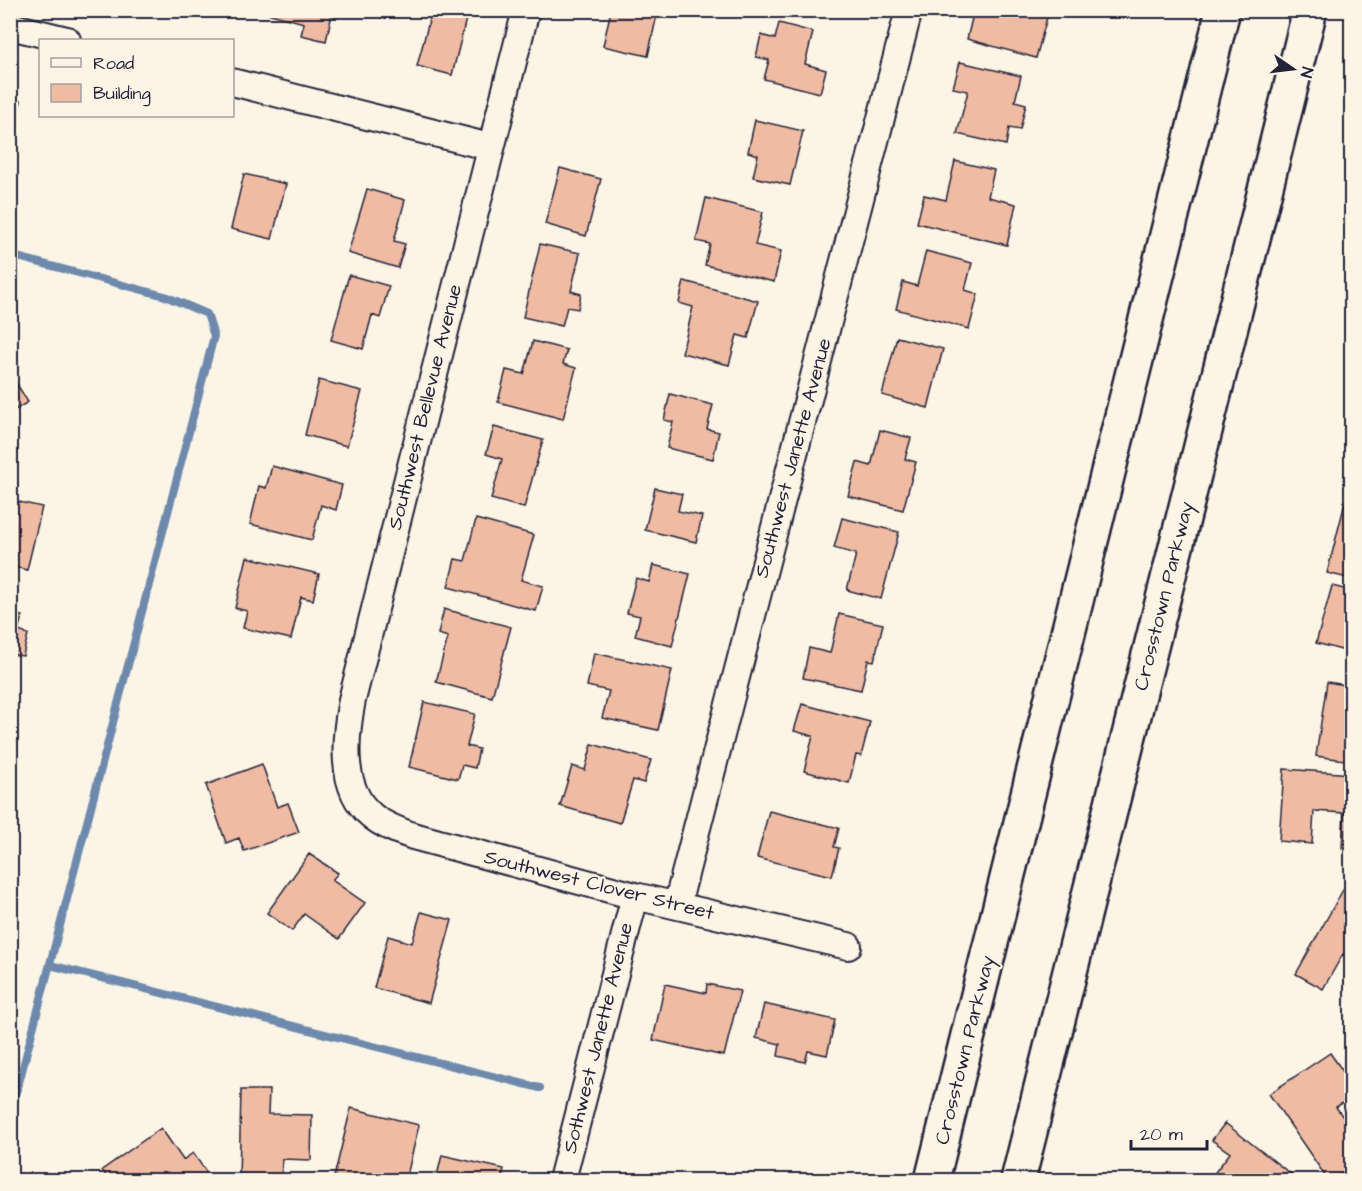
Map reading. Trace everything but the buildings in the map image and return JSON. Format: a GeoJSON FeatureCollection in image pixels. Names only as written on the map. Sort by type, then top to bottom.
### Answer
{"type":"FeatureCollection","features":[{"type":"Feature","properties":{"kind":"main road","name":"Crosstown Parkway"},"geometry":{"type":"LineString","coordinates":[[932,1180],[1223,10]]}},
{"type":"Feature","properties":{"kind":"main road","name":"Crosstown Parkway"},"geometry":{"type":"LineString","coordinates":[[1018,1180],[1310,10]]}},
{"type":"Feature","properties":{"kind":"street","name":"Southwest Bellevue Avenue"},"geometry":{"type":"LineString","coordinates":[[360,803],[352,787],[347,759],[346,730],[526,10]]}},
{"type":"Feature","properties":{"kind":"street","name":"Southwest Janette Avenue"},"geometry":{"type":"LineString","coordinates":[[677,905],[909,10]]}},
{"type":"Feature","properties":{"kind":"street"},"geometry":{"type":"LineString","coordinates":[[10,26],[63,39]]}},
{"type":"Feature","properties":{"kind":"street"},"geometry":{"type":"LineString","coordinates":[[234,83],[490,147]]}},
{"type":"Feature","properties":{"kind":"street","name":"Southwest Clover Street"},"geometry":{"type":"LineString","coordinates":[[360,803],[371,816],[413,836],[635,896],[848,946]]}},
{"type":"Feature","properties":{"kind":"street","name":"Sothwest Janette Avenue"},"geometry":{"type":"LineString","coordinates":[[562,1180],[635,896]]}},
{"type":"Feature","properties":{"kind":"waterway"},"geometry":{"type":"LineString","coordinates":[[10,255],[165,296],[207,314],[214,336],[10,1117]]}},
{"type":"Feature","properties":{"kind":"waterway"},"geometry":{"type":"LineString","coordinates":[[50,965],[540,1088]]}}]}
